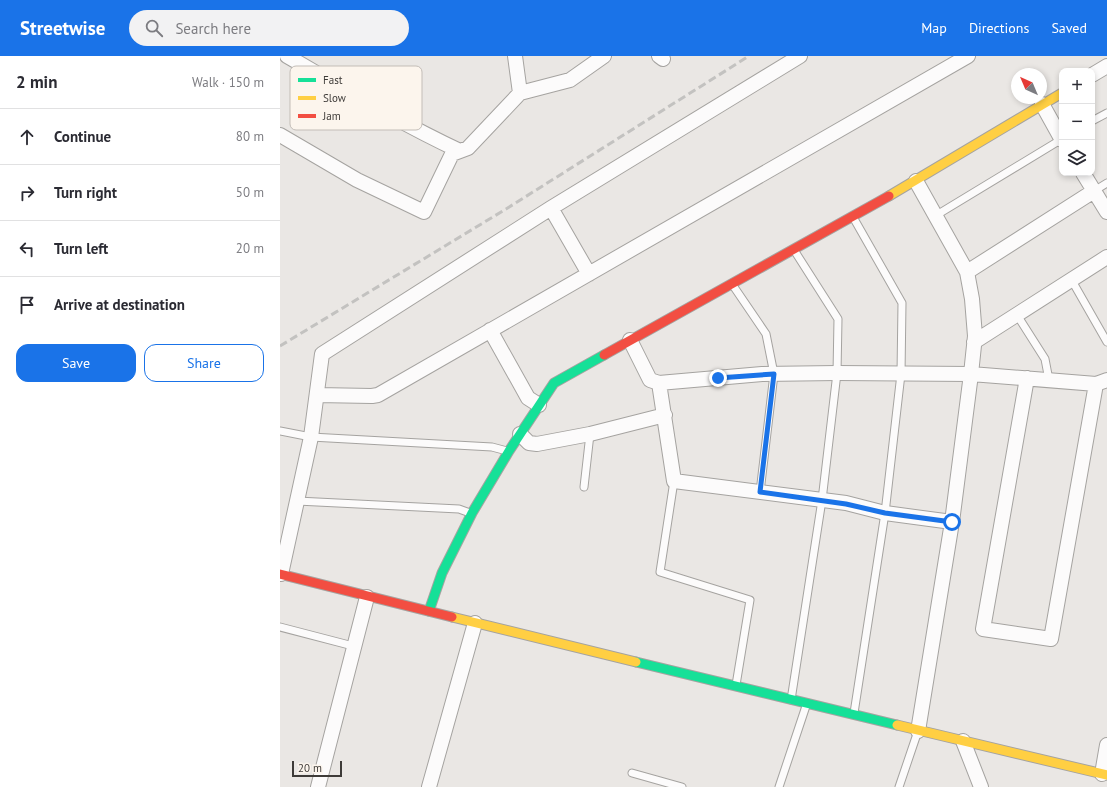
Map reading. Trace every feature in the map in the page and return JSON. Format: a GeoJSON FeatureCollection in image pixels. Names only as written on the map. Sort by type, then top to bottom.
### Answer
{"type":"FeatureCollection","features":[{"type":"Feature","properties":{"kind":"street"},"geometry":{"type":"LineString","coordinates":[[287,56],[304,66]]}},
{"type":"Feature","properties":{"kind":"street"},"geometry":{"type":"LineString","coordinates":[[515,56],[520,93]]}},
{"type":"Feature","properties":{"kind":"street"},"geometry":{"type":"LineString","coordinates":[[280,135],[356,180],[424,212],[452,154],[468,148],[520,93],[570,80],[604,56]]}},
{"type":"Feature","properties":{"kind":"street"},"geometry":{"type":"LineString","coordinates":[[800,56],[551,208],[322,354],[311,438],[280,574],[367,597],[1104,775],[1107,745]]}},
{"type":"Feature","properties":{"kind":"street"},"geometry":{"type":"LineString","coordinates":[[317,395],[378,395],[968,56]]}},
{"type":"Feature","properties":{"kind":"street"},"geometry":{"type":"LineString","coordinates":[[1095,73],[1107,66]]}},
{"type":"Feature","properties":{"kind":"street"},"geometry":{"type":"LineString","coordinates":[[1047,101],[1059,95]]}},
{"type":"Feature","properties":{"kind":"street"},"geometry":{"type":"LineString","coordinates":[[429,611],[442,573],[472,513],[509,451],[554,383],[916,181],[1042,104],[1059,134]]}},
{"type":"Feature","properties":{"kind":"street"},"geometry":{"type":"LineString","coordinates":[[417,130],[460,151]]}},
{"type":"Feature","properties":{"kind":"street"},"geometry":{"type":"LineString","coordinates":[[1085,176],[1107,212]]}},
{"type":"Feature","properties":{"kind":"street"},"geometry":{"type":"LineString","coordinates":[[916,181],[967,272],[972,299],[975,336],[952,522],[918,730]]}},
{"type":"Feature","properties":{"kind":"street"},"geometry":{"type":"LineString","coordinates":[[967,272],[1094,191]]}},
{"type":"Feature","properties":{"kind":"street"},"geometry":{"type":"LineString","coordinates":[[551,208],[589,274]]}},
{"type":"Feature","properties":{"kind":"street"},"geometry":{"type":"LineString","coordinates":[[974,342],[1107,257]]}},
{"type":"Feature","properties":{"kind":"street"},"geometry":{"type":"LineString","coordinates":[[490,330],[528,398],[540,405]]}},
{"type":"Feature","properties":{"kind":"street"},"geometry":{"type":"LineString","coordinates":[[630,340],[650,380],[659,383],[774,374],[837,373],[971,374],[1101,382],[1051,639],[983,629],[1027,378]]}},
{"type":"Feature","properties":{"kind":"street"},"geometry":{"type":"LineString","coordinates":[[659,383],[674,481],[822,500],[885,513],[952,522]]}},
{"type":"Feature","properties":{"kind":"street"},"geometry":{"type":"LineString","coordinates":[[520,434],[529,443],[537,444],[590,434],[665,415]]}},
{"type":"Feature","properties":{"kind":"street"},"geometry":{"type":"LineString","coordinates":[[318,787],[353,646],[367,597]]}},
{"type":"Feature","properties":{"kind":"street"},"geometry":{"type":"LineString","coordinates":[[429,787],[475,623]]}},
{"type":"Feature","properties":{"kind":"street"},"geometry":{"type":"LineString","coordinates":[[963,741],[981,787]]}},
{"type":"Feature","properties":{"kind":"lane"},"geometry":{"type":"LineString","coordinates":[[1095,119],[1107,113]]}},
{"type":"Feature","properties":{"kind":"lane"},"geometry":{"type":"LineString","coordinates":[[936,216],[1060,140]]}},
{"type":"Feature","properties":{"kind":"lane"},"geometry":{"type":"LineString","coordinates":[[1094,191],[1107,183]]}},
{"type":"Feature","properties":{"kind":"lane"},"geometry":{"type":"LineString","coordinates":[[852,216],[902,303],[901,374],[885,513],[854,715]]}},
{"type":"Feature","properties":{"kind":"lane"},"geometry":{"type":"LineString","coordinates":[[791,700],[822,500],[837,373],[838,319],[794,249]]}},
{"type":"Feature","properties":{"kind":"lane"},"geometry":{"type":"LineString","coordinates":[[1071,279],[1107,342]]}},
{"type":"Feature","properties":{"kind":"lane"},"geometry":{"type":"LineString","coordinates":[[732,284],[766,334],[774,374],[760,492]]}},
{"type":"Feature","properties":{"kind":"lane"},"geometry":{"type":"LineString","coordinates":[[1017,315],[1045,359],[1049,380]]}},
{"type":"Feature","properties":{"kind":"lane"},"geometry":{"type":"LineString","coordinates":[[280,431],[311,438],[492,447],[509,451]]}},
{"type":"Feature","properties":{"kind":"lane"},"geometry":{"type":"LineString","coordinates":[[584,487],[590,434]]}},
{"type":"Feature","properties":{"kind":"lane"},"geometry":{"type":"LineString","coordinates":[[674,481],[660,572],[750,600],[736,687]]}},
{"type":"Feature","properties":{"kind":"lane"},"geometry":{"type":"LineString","coordinates":[[297,501],[459,509],[472,513]]}},
{"type":"Feature","properties":{"kind":"lane"},"geometry":{"type":"LineString","coordinates":[[280,627],[353,646]]}},
{"type":"Feature","properties":{"kind":"lane"},"geometry":{"type":"LineString","coordinates":[[779,787],[807,704]]}},
{"type":"Feature","properties":{"kind":"lane"},"geometry":{"type":"LineString","coordinates":[[899,787],[918,730]]}},
{"type":"Feature","properties":{"kind":"lane"},"geometry":{"type":"LineString","coordinates":[[632,773],[682,787]]}},
{"type":"Feature","properties":{"kind":"railway"},"geometry":{"type":"LineString","coordinates":[[280,346],[506,209],[749,56]]}},
{"type":"Feature","properties":{"kind":"traffic: fast"},"geometry":{"type":"LineString","coordinates":[[429,611],[442,573],[472,513],[509,451],[554,383],[604,355]]}},
{"type":"Feature","properties":{"kind":"traffic: fast"},"geometry":{"type":"LineString","coordinates":[[636,662],[897,725]]}},
{"type":"Feature","properties":{"kind":"traffic: slow"},"geometry":{"type":"LineString","coordinates":[[889,196],[1059,95]]}},
{"type":"Feature","properties":{"kind":"traffic: slow"},"geometry":{"type":"LineString","coordinates":[[452,617],[636,662]]}},
{"type":"Feature","properties":{"kind":"traffic: slow"},"geometry":{"type":"LineString","coordinates":[[897,725],[1107,775]]}},
{"type":"Feature","properties":{"kind":"traffic: jam"},"geometry":{"type":"LineString","coordinates":[[604,355],[889,196]]}},
{"type":"Feature","properties":{"kind":"traffic: jam"},"geometry":{"type":"LineString","coordinates":[[280,574],[452,617]]}},
{"type":"Feature","properties":{"kind":"route"},"geometry":{"type":"LineString","coordinates":[[718,378],[774,374],[760,492],[846,504],[885,513],[952,522]]}}]}
